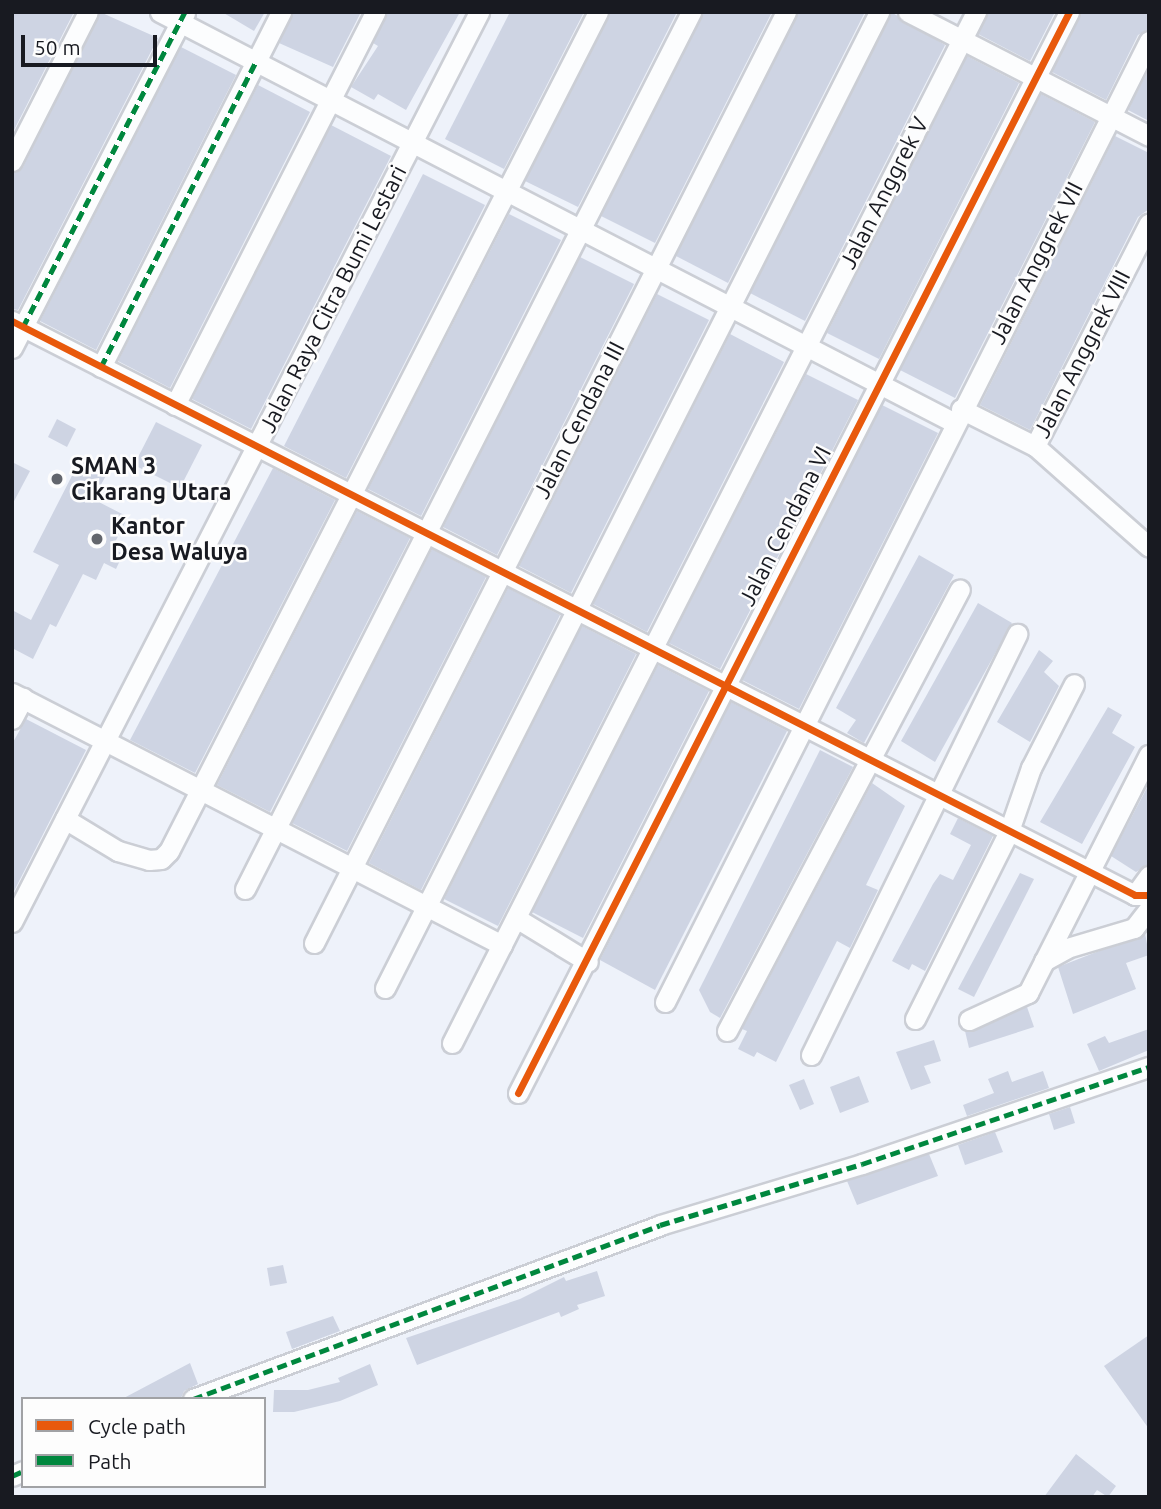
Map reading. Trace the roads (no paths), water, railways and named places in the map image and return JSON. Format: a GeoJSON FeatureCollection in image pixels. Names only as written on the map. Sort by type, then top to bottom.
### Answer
{"type":"FeatureCollection","features":[{"type":"Feature","properties":{"kind":"street"},"geometry":{"type":"LineString","coordinates":[[12,161],[88,12]]}},
{"type":"Feature","properties":{"kind":"street"},"geometry":{"type":"LineString","coordinates":[[160,12],[183,17],[256,62],[411,145],[507,191],[880,384],[1035,446],[1149,547]]}},
{"type":"Feature","properties":{"kind":"street"},"geometry":{"type":"LineString","coordinates":[[101,367],[281,12]]}},
{"type":"Feature","properties":{"kind":"street"},"geometry":{"type":"LineString","coordinates":[[175,405],[375,12]]}},
{"type":"Feature","properties":{"kind":"street","name":"Jalan Raya Citra Bumi Lestari"},"geometry":{"type":"LineString","coordinates":[[12,922],[479,12]]}},
{"type":"Feature","properties":{"kind":"street"},"geometry":{"type":"LineString","coordinates":[[65,819],[118,850],[161,859],[201,790],[598,12]]}},
{"type":"Feature","properties":{"kind":"street"},"geometry":{"type":"LineString","coordinates":[[244,888],[691,12]]}},
{"type":"Feature","properties":{"kind":"street","name":"Jalan Cendana III"},"geometry":{"type":"LineString","coordinates":[[314,943],[786,12]]}},
{"type":"Feature","properties":{"kind":"street"},"geometry":{"type":"LineString","coordinates":[[385,988],[879,12]]}},
{"type":"Feature","properties":{"kind":"street"},"geometry":{"type":"LineString","coordinates":[[908,12],[1149,136]]}},
{"type":"Feature","properties":{"kind":"street","name":"Jalan Anggrek V"},"geometry":{"type":"LineString","coordinates":[[452,1043],[976,12]]}},
{"type":"Feature","properties":{"kind":"street","name":"Jalan Cendana VI"},"geometry":{"type":"LineString","coordinates":[[518,1093],[588,962],[1069,12]]}},
{"type":"Feature","properties":{"kind":"street"},"geometry":{"type":"LineString","coordinates":[[12,348],[18,324],[183,17]]}},
{"type":"Feature","properties":{"kind":"street","name":"Jalan Anggrek VII"},"geometry":{"type":"LineString","coordinates":[[666,1002],[957,416],[1149,41]]}},
{"type":"Feature","properties":{"kind":"street","name":"Jalan Anggrek VIII"},"geometry":{"type":"LineString","coordinates":[[1035,446],[1149,223]]}},
{"type":"Feature","properties":{"kind":"street"},"geometry":{"type":"LineString","coordinates":[[18,324],[1144,900]]}},
{"type":"Feature","properties":{"kind":"street"},"geometry":{"type":"LineString","coordinates":[[727,1031],[960,590]]}},
{"type":"Feature","properties":{"kind":"street"},"geometry":{"type":"LineString","coordinates":[[811,1055],[844,996],[936,794],[1017,635]]}},
{"type":"Feature","properties":{"kind":"street"},"geometry":{"type":"LineString","coordinates":[[915,1019],[1009,831],[1031,768],[1074,684]]}},
{"type":"Feature","properties":{"kind":"street"},"geometry":{"type":"LineString","coordinates":[[12,719],[18,696],[104,744],[201,790],[502,945]]}},
{"type":"Feature","properties":{"kind":"street"},"geometry":{"type":"LineString","coordinates":[[970,1020],[1028,993],[1149,755]]}},
{"type":"Feature","properties":{"kind":"street"},"geometry":{"type":"LineString","coordinates":[[1044,962],[1067,948],[1134,928],[1149,876]]}},
{"type":"Feature","properties":{"kind":"street"},"geometry":{"type":"LineString","coordinates":[[516,918],[588,962]]}},
{"type":"Feature","properties":{"kind":"street"},"geometry":{"type":"LineString","coordinates":[[198,1397],[660,1225],[875,1159],[1149,1067]]}},
{"type":"Feature","properties":{"kind":"place","name":"SMAN 3 Cikarang Utara"},"geometry":{"type":"Point","coordinates":[57,479]}},
{"type":"Feature","properties":{"kind":"place","name":"Kantor Desa Waluya"},"geometry":{"type":"Point","coordinates":[97,539]}}]}
